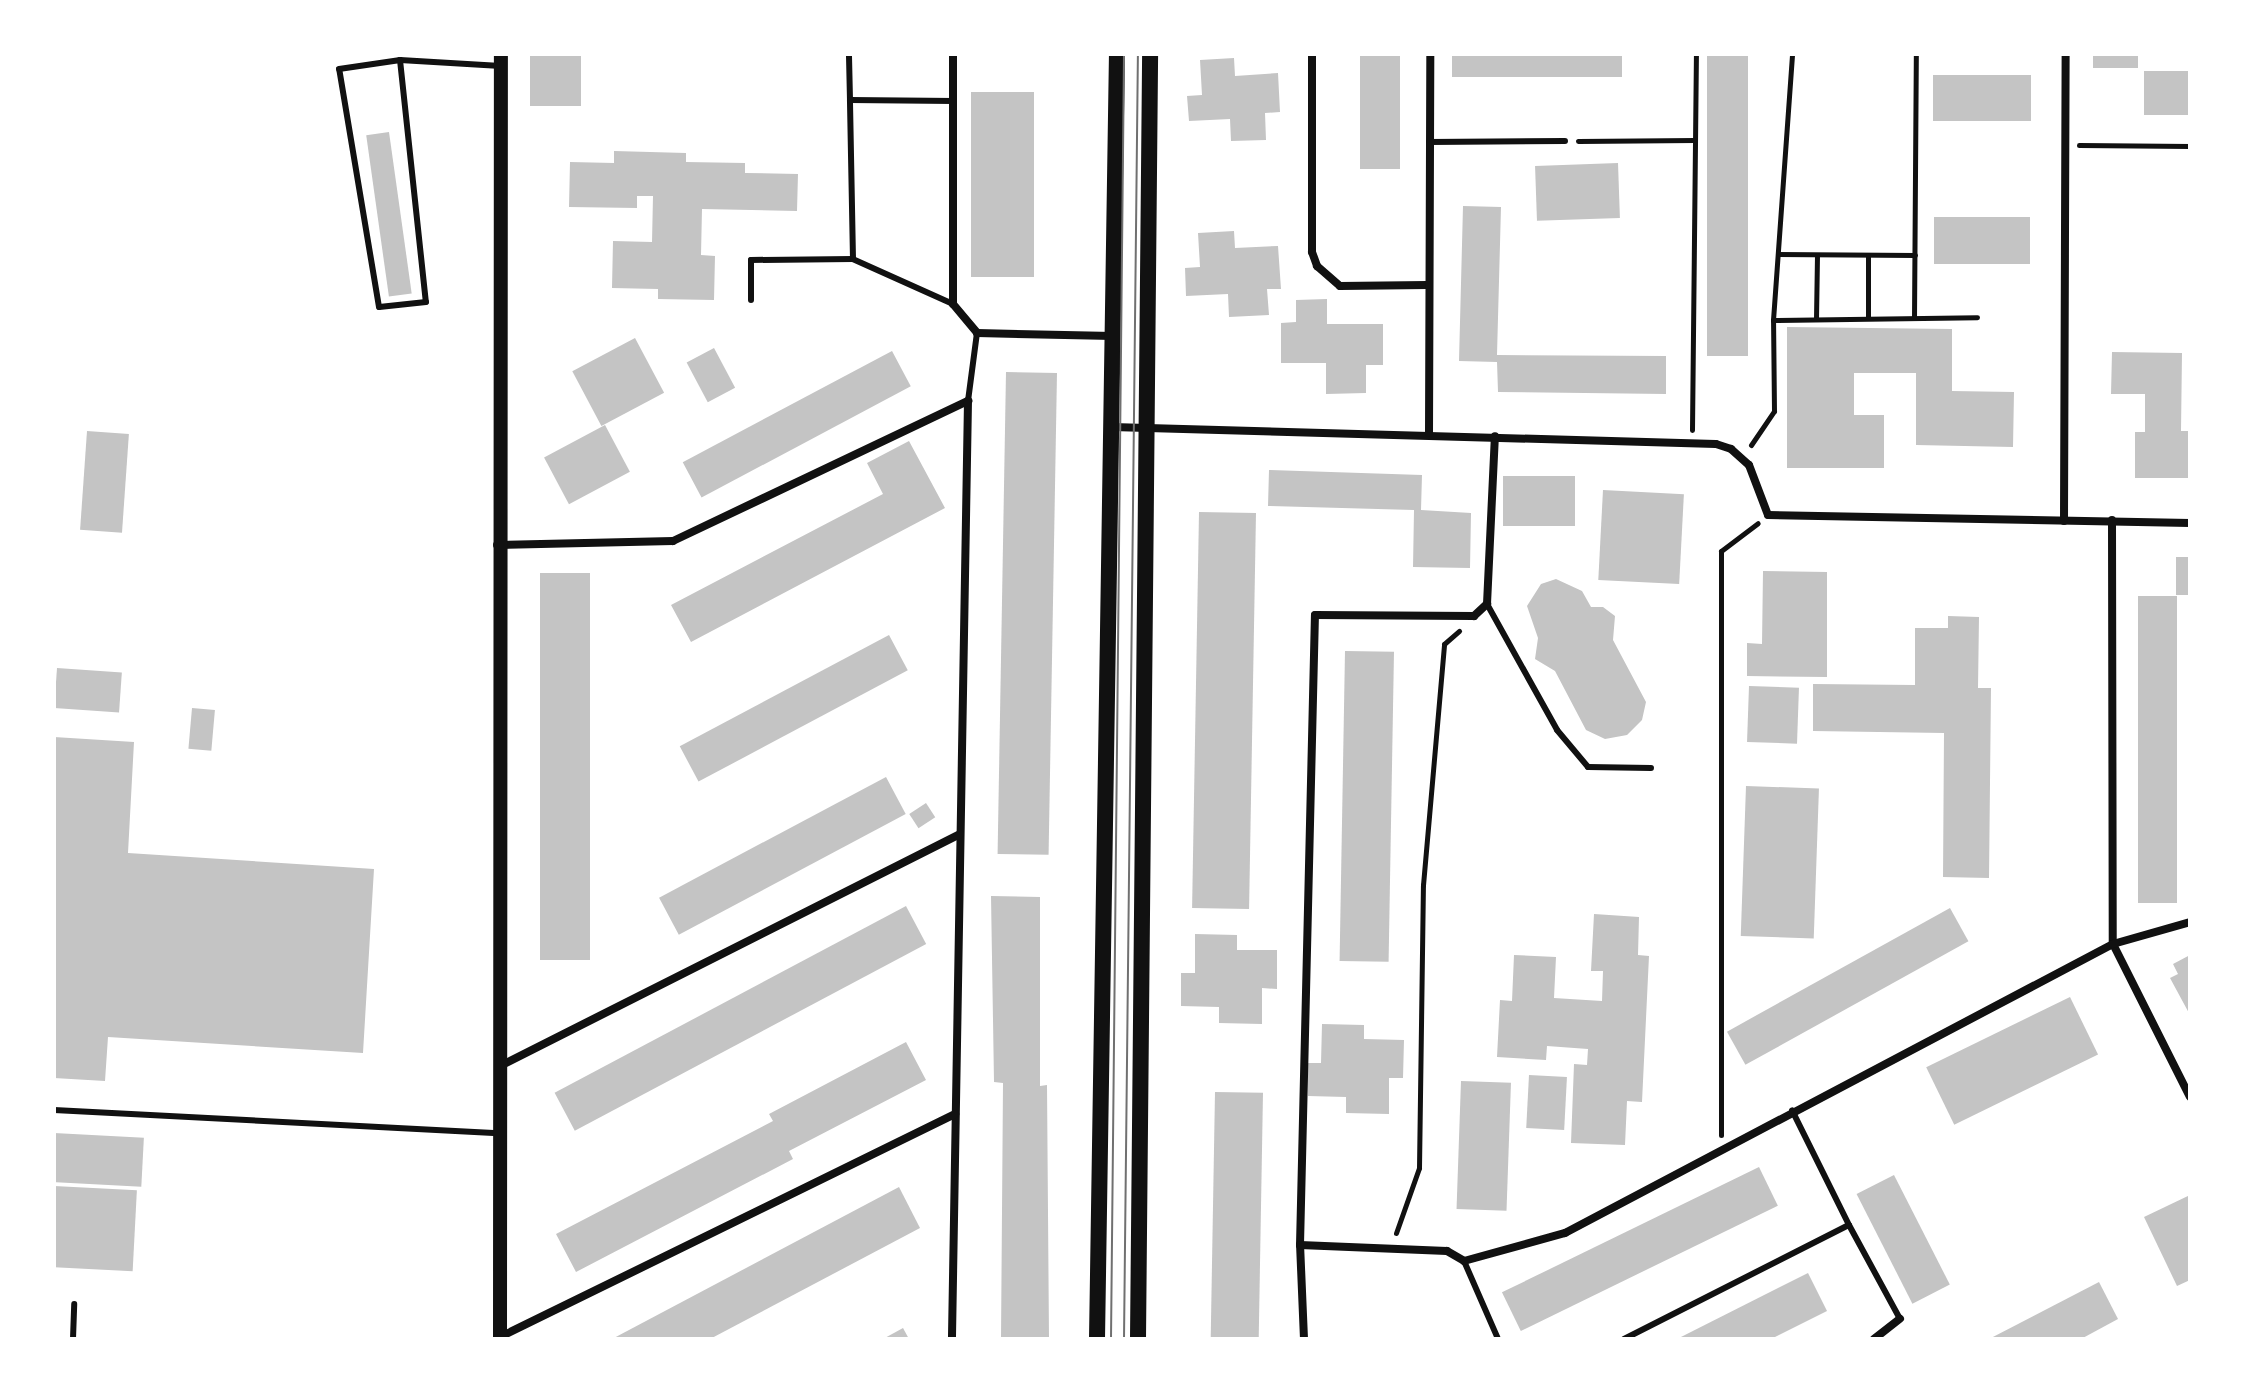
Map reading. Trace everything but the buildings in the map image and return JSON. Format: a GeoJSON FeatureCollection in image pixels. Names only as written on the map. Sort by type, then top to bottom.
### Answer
{"type":"FeatureCollection","features":[{"type":"Feature","properties":{"kind":"main road"},"geometry":{"type":"LineString","coordinates":[[1097,1339],[1117,54]]}},
{"type":"Feature","properties":{"kind":"main road"},"geometry":{"type":"LineString","coordinates":[[1138,1339],[1150,54]]}},
{"type":"Feature","properties":{"kind":"street"},"geometry":{"type":"LineString","coordinates":[[953,54],[953,304],[977,333],[1113,336]]}},
{"type":"Feature","properties":{"kind":"street"},"geometry":{"type":"LineString","coordinates":[[1312,54],[1312,252],[1317,266],[1340,286],[1427,285]]}},
{"type":"Feature","properties":{"kind":"street"},"geometry":{"type":"LineString","coordinates":[[1429,433],[1430,54]]}},
{"type":"Feature","properties":{"kind":"street"},"geometry":{"type":"LineString","coordinates":[[2064,521],[2069,145],[2066,54]]}},
{"type":"Feature","properties":{"kind":"street"},"geometry":{"type":"LineString","coordinates":[[501,60],[497,545],[500,1338],[955,1114]]}},
{"type":"Feature","properties":{"kind":"street"},"geometry":{"type":"LineString","coordinates":[[497,545],[673,541],[968,401],[952,1339]]}},
{"type":"Feature","properties":{"kind":"street"},"geometry":{"type":"LineString","coordinates":[[1112,427],[1429,433],[1716,444],[1742,456],[1768,515],[2190,523]]}},
{"type":"Feature","properties":{"kind":"street"},"geometry":{"type":"LineString","coordinates":[[1304,1339],[1300,1245],[1315,615],[1474,616],[1487,604],[1495,436]]}},
{"type":"Feature","properties":{"kind":"street"},"geometry":{"type":"LineString","coordinates":[[2112,520],[2113,944],[2190,1097]]}},
{"type":"Feature","properties":{"kind":"street"},"geometry":{"type":"LineString","coordinates":[[498,1067],[960,834]]}},
{"type":"Feature","properties":{"kind":"street"},"geometry":{"type":"LineString","coordinates":[[1300,1245],[1447,1251],[1464,1261],[1565,1233],[1792,1110],[2113,944],[2190,922]]}},
{"type":"Feature","properties":{"kind":"street"},"geometry":{"type":"LineString","coordinates":[[1874,1339],[1900,1319]]}},
{"type":"Feature","properties":{"kind":"lane"},"geometry":{"type":"LineString","coordinates":[[849,56],[853,259]]}},
{"type":"Feature","properties":{"kind":"lane"},"geometry":{"type":"LineString","coordinates":[[400,60],[426,302],[379,307],[339,69],[400,60],[501,60]]}},
{"type":"Feature","properties":{"kind":"lane"},"geometry":{"type":"LineString","coordinates":[[850,100],[954,101]]}},
{"type":"Feature","properties":{"kind":"lane"},"geometry":{"type":"LineString","coordinates":[[1429,142],[1565,141]]}},
{"type":"Feature","properties":{"kind":"lane"},"geometry":{"type":"LineString","coordinates":[[751,300],[751,260],[853,259],[953,304]]}},
{"type":"Feature","properties":{"kind":"lane"},"geometry":{"type":"LineString","coordinates":[[968,401],[977,333]]}},
{"type":"Feature","properties":{"kind":"lane"},"geometry":{"type":"LineString","coordinates":[[1487,604],[1557,730],[1588,767],[1651,768]]}},
{"type":"Feature","properties":{"kind":"lane"},"geometry":{"type":"LineString","coordinates":[[54,1110],[499,1133]]}},
{"type":"Feature","properties":{"kind":"lane"},"geometry":{"type":"LineString","coordinates":[[1792,1110],[1900,1319]]}},
{"type":"Feature","properties":{"kind":"lane"},"geometry":{"type":"LineString","coordinates":[[1624,1339],[1849,1225]]}},
{"type":"Feature","properties":{"kind":"lane"},"geometry":{"type":"LineString","coordinates":[[1464,1261],[1498,1339]]}},
{"type":"Feature","properties":{"kind":"lane"},"geometry":{"type":"LineString","coordinates":[[73,1339],[74,1304]]}},
{"type":"Feature","properties":{"kind":"path"},"geometry":{"type":"LineString","coordinates":[[1692,443],[1696,54]]}},
{"type":"Feature","properties":{"kind":"path"},"geometry":{"type":"LineString","coordinates":[[1742,456],[1774,411],[1773,320],[1792,54]]}},
{"type":"Feature","properties":{"kind":"path"},"geometry":{"type":"LineString","coordinates":[[1914,318],[1916,54]]}},
{"type":"Feature","properties":{"kind":"path"},"geometry":{"type":"LineString","coordinates":[[1565,141],[1695,140]]}},
{"type":"Feature","properties":{"kind":"path"},"geometry":{"type":"LineString","coordinates":[[2069,145],[2190,146]]}},
{"type":"Feature","properties":{"kind":"path"},"geometry":{"type":"LineString","coordinates":[[1778,254],[1915,255]]}},
{"type":"Feature","properties":{"kind":"path"},"geometry":{"type":"LineString","coordinates":[[1816,319],[1817,255]]}},
{"type":"Feature","properties":{"kind":"path"},"geometry":{"type":"LineString","coordinates":[[1868,255],[1868,318]]}},
{"type":"Feature","properties":{"kind":"path"},"geometry":{"type":"LineString","coordinates":[[1773,320],[1977,317]]}},
{"type":"Feature","properties":{"kind":"path"},"geometry":{"type":"LineString","coordinates":[[1721,1148],[1721,551],[1768,515]]}},
{"type":"Feature","properties":{"kind":"path"},"geometry":{"type":"LineString","coordinates":[[1392,1247],[1419,1168],[1423,885],[1444,644],[1474,616]]}},
{"type":"Feature","properties":{"kind":"tram line"},"geometry":{"type":"LineString","coordinates":[[1111,1339],[1124,54]]}},
{"type":"Feature","properties":{"kind":"tram line"},"geometry":{"type":"LineString","coordinates":[[1124,1339],[1138,54]]}}]}
